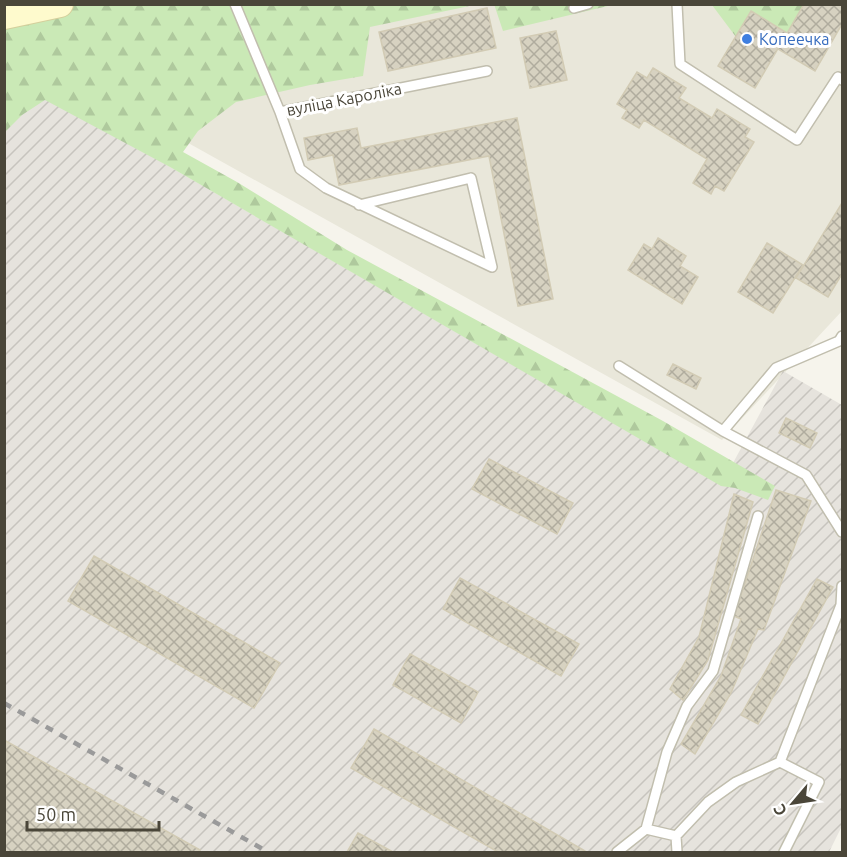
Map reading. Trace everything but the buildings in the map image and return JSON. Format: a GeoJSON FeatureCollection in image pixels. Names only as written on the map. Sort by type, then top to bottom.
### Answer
{"type":"FeatureCollection","features":[{"type":"Feature","properties":{"kind":"main road"},"geometry":{"type":"LineString","coordinates":[[4,16],[60,4]]}},
{"type":"Feature","properties":{"kind":"lane","name":"вуліца Кароліка"},"geometry":{"type":"LineString","coordinates":[[235,4],[280,112],[487,71]]}},
{"type":"Feature","properties":{"kind":"lane"},"geometry":{"type":"LineString","coordinates":[[574,8],[588,4]]}},
{"type":"Feature","properties":{"kind":"lane"},"geometry":{"type":"LineString","coordinates":[[677,4],[680,64],[797,140],[838,77],[843,80]]}},
{"type":"Feature","properties":{"kind":"lane"},"geometry":{"type":"LineString","coordinates":[[280,112],[300,169],[326,188],[359,205],[492,267],[471,178],[359,205]]}},
{"type":"Feature","properties":{"kind":"lane"},"geometry":{"type":"LineString","coordinates":[[723,431],[776,368],[839,341],[843,336]]}},
{"type":"Feature","properties":{"kind":"lane"},"geometry":{"type":"LineString","coordinates":[[619,366],[723,431],[806,475],[843,532]]}},
{"type":"Feature","properties":{"kind":"lane"},"geometry":{"type":"LineString","coordinates":[[617,852],[646,829],[667,752],[687,706],[713,671],[758,516]]}},
{"type":"Feature","properties":{"kind":"lane"},"geometry":{"type":"LineString","coordinates":[[677,852],[676,836],[708,802],[736,782],[780,762],[841,605],[843,586]]}},
{"type":"Feature","properties":{"kind":"lane"},"geometry":{"type":"LineString","coordinates":[[780,762],[819,782],[784,852]]}},
{"type":"Feature","properties":{"kind":"lane"},"geometry":{"type":"LineString","coordinates":[[646,829],[676,836]]}},
{"type":"Feature","properties":{"kind":"shaded area"},"geometry":{"type":"Polygon","coordinates":[[[5,4],[842,5],[842,311],[722,440],[5,41],[5,4]]]}},
{"type":"Feature","properties":{"kind":"shaded area"},"geometry":{"type":"Polygon","coordinates":[[[4,71],[721,485],[783,371],[842,405],[842,826],[829,852],[5,852],[4,71]]]}},
{"type":"Feature","properties":{"kind":"green space"},"geometry":{"type":"Polygon","coordinates":[[[494,4],[612,5],[503,31],[494,4]]]}},
{"type":"Feature","properties":{"kind":"green space"},"geometry":{"type":"Polygon","coordinates":[[[5,5],[474,5],[370,27],[363,76],[310,85],[236,102],[198,131],[183,152],[237,182],[347,250],[663,421],[775,486],[768,500],[735,488],[721,486],[170,167],[45,100],[22,115],[5,132],[5,5]]]}},
{"type":"Feature","properties":{"kind":"green space"},"geometry":{"type":"Polygon","coordinates":[[[712,5],[804,5],[787,33],[751,11],[736,37],[712,5]]]}},
{"type":"Feature","properties":{"kind":"railway"},"geometry":{"type":"LineString","coordinates":[[4,703],[268,852]]}},
{"type":"Feature","properties":{"kind":"place","name":"Копеечка"},"geometry":{"type":"Point","coordinates":[747,39]}}]}
